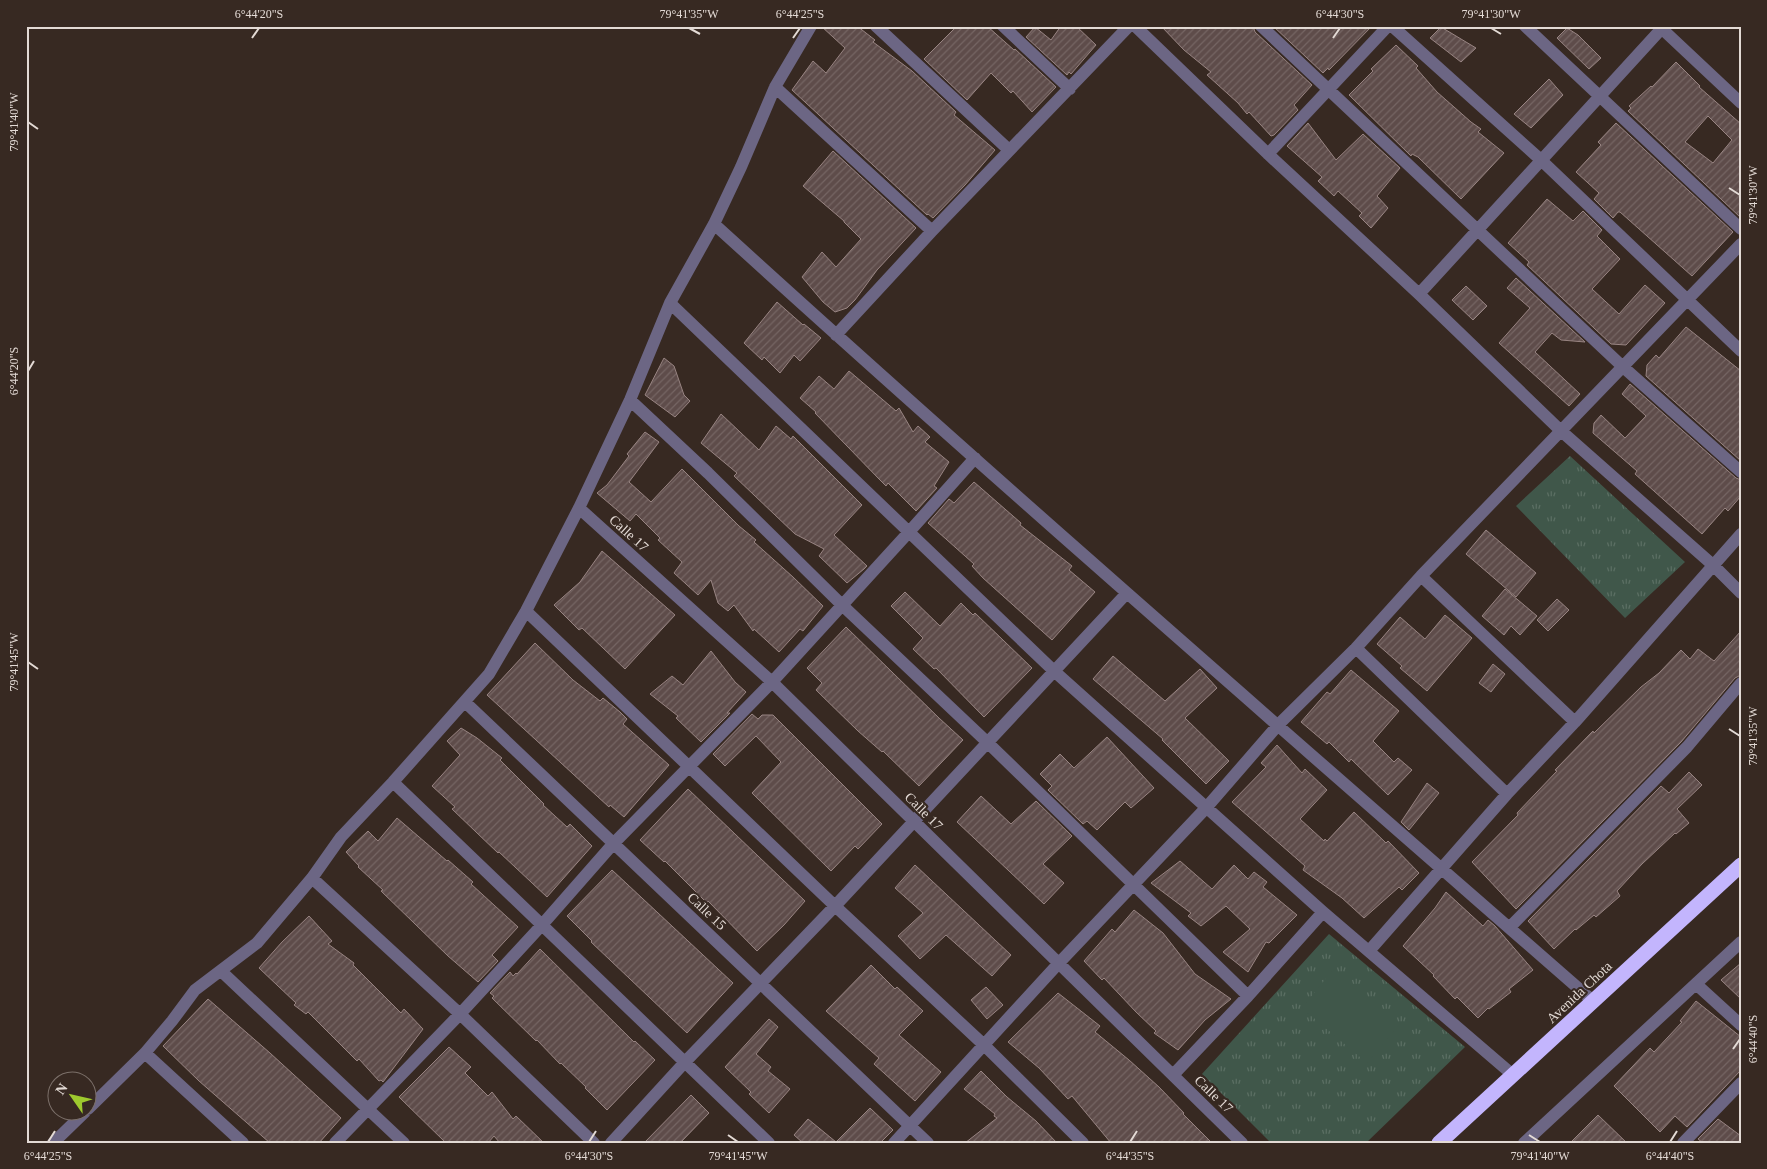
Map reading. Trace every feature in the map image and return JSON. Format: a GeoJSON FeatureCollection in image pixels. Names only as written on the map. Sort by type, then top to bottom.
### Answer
{"type":"FeatureCollection","features":[{"type":"Feature","properties":{"kind":"highway","name":"Avenida Chota"},"geometry":{"type":"LineString","coordinates":[[1439,1143],[1741,865]]}},
{"type":"Feature","properties":{"kind":"street"},"geometry":{"type":"LineString","coordinates":[[98,1098],[145,1053],[172,1022],[195,990],[257,943],[312,878],[341,837],[489,674],[526,611],[579,508],[630,400],[670,302],[714,224],[741,168],[775,86],[811,26]]}},
{"type":"Feature","properties":{"kind":"street"},"geometry":{"type":"LineString","coordinates":[[876,26],[1009,150]]}},
{"type":"Feature","properties":{"kind":"street"},"geometry":{"type":"LineString","coordinates":[[1003,26],[1070,89]]}},
{"type":"Feature","properties":{"kind":"street"},"geometry":{"type":"LineString","coordinates":[[836,335],[932,231],[1129,26]]}},
{"type":"Feature","properties":{"kind":"street"},"geometry":{"type":"LineString","coordinates":[[1135,26],[1560,430],[1741,592]]}},
{"type":"Feature","properties":{"kind":"street"},"geometry":{"type":"LineString","coordinates":[[1260,26],[1622,366],[1741,472]]}},
{"type":"Feature","properties":{"kind":"street"},"geometry":{"type":"LineString","coordinates":[[1268,154],[1390,26],[1541,160],[1741,351]]}},
{"type":"Feature","properties":{"kind":"street"},"geometry":{"type":"LineString","coordinates":[[1526,26],[1741,228]]}},
{"type":"Feature","properties":{"kind":"street"},"geometry":{"type":"LineString","coordinates":[[1419,294],[1661,27],[1741,103]]}},
{"type":"Feature","properties":{"kind":"street"},"geometry":{"type":"LineString","coordinates":[[775,86],[932,231]]}},
{"type":"Feature","properties":{"kind":"street"},"geometry":{"type":"LineString","coordinates":[[714,224],[1127,593],[1594,1002]]}},
{"type":"Feature","properties":{"kind":"street"},"geometry":{"type":"LineString","coordinates":[[894,1143],[1058,964],[1206,808],[1278,725],[1356,648],[1420,576],[1741,244]]}},
{"type":"Feature","properties":{"kind":"street"},"geometry":{"type":"LineString","coordinates":[[670,302],[1054,671],[1323,912],[1513,1075]]}},
{"type":"Feature","properties":{"kind":"street"},"geometry":{"type":"LineString","coordinates":[[630,400],[708,473],[842,606],[987,742],[1248,996]]}},
{"type":"Feature","properties":{"kind":"street"},"geometry":{"type":"LineString","coordinates":[[335,1143],[460,1014],[613,844],[772,682],[975,458]]}},
{"type":"Feature","properties":{"kind":"street","name":"Calle 17"},"geometry":{"type":"LineString","coordinates":[[579,508],[772,682],[1242,1143]]}},
{"type":"Feature","properties":{"kind":"street"},"geometry":{"type":"LineString","coordinates":[[1369,951],[1507,794],[1575,722],[1741,534]]}},
{"type":"Feature","properties":{"kind":"street"},"geometry":{"type":"LineString","coordinates":[[1420,576],[1575,722]]}},
{"type":"Feature","properties":{"kind":"street"},"geometry":{"type":"LineString","coordinates":[[611,1143],[1127,593]]}},
{"type":"Feature","properties":{"kind":"street"},"geometry":{"type":"LineString","coordinates":[[526,611],[835,906],[984,1045],[1083,1143]]}},
{"type":"Feature","properties":{"kind":"street"},"geometry":{"type":"LineString","coordinates":[[1356,648],[1507,794]]}},
{"type":"Feature","properties":{"kind":"street"},"geometry":{"type":"LineString","coordinates":[[1509,928],[1687,747],[1741,684]]}},
{"type":"Feature","properties":{"kind":"street","name":"Calle 15"},"geometry":{"type":"LineString","coordinates":[[465,702],[928,1143]]}},
{"type":"Feature","properties":{"kind":"street"},"geometry":{"type":"LineString","coordinates":[[392,782],[769,1143]]}},
{"type":"Feature","properties":{"kind":"street"},"geometry":{"type":"LineString","coordinates":[[312,878],[460,1014],[594,1143]]}},
{"type":"Feature","properties":{"kind":"street"},"geometry":{"type":"LineString","coordinates":[[1173,1075],[1248,996],[1323,912]]}},
{"type":"Feature","properties":{"kind":"street"},"geometry":{"type":"LineString","coordinates":[[1524,1143],[1741,942]]}},
{"type":"Feature","properties":{"kind":"street"},"geometry":{"type":"LineString","coordinates":[[221,971],[404,1143]]}},
{"type":"Feature","properties":{"kind":"street"},"geometry":{"type":"LineString","coordinates":[[1696,984],[1741,1025]]}},
{"type":"Feature","properties":{"kind":"street"},"geometry":{"type":"LineString","coordinates":[[145,1053],[243,1143]]}},
{"type":"Feature","properties":{"kind":"street"},"geometry":{"type":"LineString","coordinates":[[1683,1143],[1741,1082]]}},
{"type":"Feature","properties":{"kind":"street"},"geometry":{"type":"LineString","coordinates":[[53,1143],[74,1122]]}},
{"type":"Feature","properties":{"kind":"green space"},"geometry":{"type":"Polygon","coordinates":[[[1570,456],[1685,562],[1625,618],[1516,506],[1570,456]]]}},
{"type":"Feature","properties":{"kind":"green space"},"geometry":{"type":"Polygon","coordinates":[[[1329,934],[1465,1047],[1366,1143],[1271,1143],[1202,1074],[1329,934]]]}},
{"type":"Feature","properties":{"kind":"green space"},"geometry":{"type":"Polygon","coordinates":[[[1332,971],[1398,1026],[1367,1063],[1302,1008],[1332,971]]]}},
{"type":"Feature","properties":{"kind":"building"},"geometry":{"type":"Polygon","coordinates":[[[821,26],[857,26],[875,40],[873,42],[912,71],[956,112],[954,115],[995,150],[933,218],[927,215],[792,90],[813,61],[826,73],[845,48],[821,26]]]}},
{"type":"Feature","properties":{"kind":"building"},"geometry":{"type":"Polygon","coordinates":[[[957,26],[987,26],[1056,87],[1032,112],[1013,91],[1011,93],[991,73],[967,100],[924,59],[957,26]]]}},
{"type":"Feature","properties":{"kind":"building"},"geometry":{"type":"Polygon","coordinates":[[[1061,26],[1076,26],[1096,45],[1071,74],[1069,72],[1067,75],[1026,37],[1035,27],[1051,40],[1061,26]]]}},
{"type":"Feature","properties":{"kind":"building"},"geometry":{"type":"Polygon","coordinates":[[[1161,26],[1253,26],[1255,32],[1312,85],[1294,105],[1298,110],[1271,136],[1249,112],[1247,114],[1238,103],[1207,75],[1211,72],[1184,50],[1161,26]]]}},
{"type":"Feature","properties":{"kind":"building"},"geometry":{"type":"Polygon","coordinates":[[[1273,26],[1372,26],[1329,70],[1328,68],[1323,73],[1273,26]]]}},
{"type":"Feature","properties":{"kind":"building"},"geometry":{"type":"Polygon","coordinates":[[[1441,27],[1476,48],[1461,62],[1430,38],[1441,27]]]}},
{"type":"Feature","properties":{"kind":"building"},"geometry":{"type":"Polygon","coordinates":[[[1567,28],[1578,35],[1601,58],[1589,69],[1557,38],[1567,28]]]}},
{"type":"Feature","properties":{"kind":"building"},"geometry":{"type":"Polygon","coordinates":[[[1396,45],[1418,66],[1416,68],[1437,92],[1481,129],[1478,132],[1504,153],[1461,199],[1418,157],[1412,154],[1411,156],[1349,95],[1373,71],[1371,69],[1396,45]]]}},
{"type":"Feature","properties":{"kind":"building"},"geometry":{"type":"Polygon","coordinates":[[[1676,62],[1699,87],[1741,124],[1741,218],[1628,111],[1631,108],[1629,106],[1652,87],[1676,62]],[[1708,116],[1685,142],[1713,163],[1732,140],[1708,116]]]}},
{"type":"Feature","properties":{"kind":"building"},"geometry":{"type":"Polygon","coordinates":[[[1549,79],[1563,95],[1531,128],[1514,114],[1549,79]]]}},
{"type":"Feature","properties":{"kind":"building"},"geometry":{"type":"Polygon","coordinates":[[[1308,123],[1336,160],[1363,134],[1400,168],[1377,196],[1388,208],[1371,228],[1359,216],[1362,213],[1338,191],[1334,196],[1318,181],[1322,177],[1287,146],[1308,123]]]}},
{"type":"Feature","properties":{"kind":"building"},"geometry":{"type":"Polygon","coordinates":[[[1616,123],[1733,232],[1692,276],[1620,212],[1613,218],[1594,199],[1599,193],[1576,172],[1601,145],[1598,142],[1616,123]]]}},
{"type":"Feature","properties":{"kind":"building"},"geometry":{"type":"Polygon","coordinates":[[[833,151],[916,228],[877,270],[855,300],[847,308],[835,312],[823,302],[802,277],[822,252],[836,267],[861,239],[844,221],[803,186],[833,151]]]}},
{"type":"Feature","properties":{"kind":"building"},"geometry":{"type":"Polygon","coordinates":[[[1547,199],[1573,221],[1583,211],[1602,230],[1597,236],[1620,259],[1592,289],[1619,314],[1645,285],[1665,303],[1626,345],[1611,344],[1527,265],[1529,262],[1508,243],[1547,199]]]}},
{"type":"Feature","properties":{"kind":"building"},"geometry":{"type":"Polygon","coordinates":[[[1516,278],[1585,342],[1561,340],[1552,333],[1535,352],[1580,394],[1569,406],[1499,343],[1530,308],[1507,288],[1516,278]]]}},
{"type":"Feature","properties":{"kind":"building"},"geometry":{"type":"Polygon","coordinates":[[[1466,286],[1487,306],[1473,320],[1452,300],[1466,286]]]}},
{"type":"Feature","properties":{"kind":"building"},"geometry":{"type":"Polygon","coordinates":[[[777,302],[821,338],[800,361],[794,355],[780,373],[764,357],[762,360],[744,343],[777,302]]]}},
{"type":"Feature","properties":{"kind":"building"},"geometry":{"type":"Polygon","coordinates":[[[1686,327],[1741,371],[1741,461],[1646,376],[1647,365],[1656,355],[1659,358],[1686,327]]]}},
{"type":"Feature","properties":{"kind":"building"},"geometry":{"type":"Polygon","coordinates":[[[664,358],[674,366],[684,395],[690,401],[675,417],[645,395],[664,358]]]}},
{"type":"Feature","properties":{"kind":"building"},"geometry":{"type":"Polygon","coordinates":[[[849,371],[896,411],[899,408],[913,432],[918,426],[930,437],[925,442],[949,462],[934,486],[937,488],[916,511],[888,483],[886,486],[816,412],[800,398],[819,376],[834,389],[849,371]]]}},
{"type":"Feature","properties":{"kind":"building"},"geometry":{"type":"Polygon","coordinates":[[[1630,384],[1736,478],[1741,480],[1741,496],[1728,511],[1725,508],[1702,534],[1635,474],[1637,471],[1593,433],[1594,423],[1601,415],[1625,438],[1646,416],[1622,394],[1630,384]]]}},
{"type":"Feature","properties":{"kind":"building"},"geometry":{"type":"Polygon","coordinates":[[[721,414],[759,450],[776,426],[791,439],[793,436],[862,505],[834,535],[867,566],[864,569],[847,583],[819,556],[824,549],[795,534],[734,476],[737,473],[701,443],[721,414]]]}},
{"type":"Feature","properties":{"kind":"building"},"geometry":{"type":"Polygon","coordinates":[[[645,432],[659,442],[629,482],[651,502],[682,469],[739,526],[756,540],[754,542],[823,606],[803,631],[800,629],[779,652],[754,629],[753,631],[734,605],[728,611],[718,603],[711,580],[698,595],[674,573],[682,562],[658,540],[660,538],[636,514],[630,521],[597,493],[607,485],[629,456],[627,454],[645,432]]]}},
{"type":"Feature","properties":{"kind":"building"},"geometry":{"type":"Polygon","coordinates":[[[974,482],[1021,523],[1020,525],[1072,566],[1069,570],[1095,592],[1052,640],[983,578],[972,566],[974,564],[928,523],[949,499],[954,503],[974,482]]]}},
{"type":"Feature","properties":{"kind":"building"},"geometry":{"type":"Polygon","coordinates":[[[1486,530],[1536,573],[1516,597],[1466,554],[1486,530]]]}},
{"type":"Feature","properties":{"kind":"building"},"geometry":{"type":"Polygon","coordinates":[[[602,551],[675,615],[625,669],[582,628],[579,630],[554,605],[580,582],[602,551]]]}},
{"type":"Feature","properties":{"kind":"building"},"geometry":{"type":"Polygon","coordinates":[[[1505,589],[1537,616],[1520,635],[1511,626],[1504,635],[1482,616],[1505,589]]]}},
{"type":"Feature","properties":{"kind":"building"},"geometry":{"type":"Polygon","coordinates":[[[905,592],[940,626],[961,603],[973,615],[975,613],[1032,668],[984,717],[936,668],[934,669],[913,649],[923,638],[891,606],[905,592]]]}},
{"type":"Feature","properties":{"kind":"building"},"geometry":{"type":"Polygon","coordinates":[[[1557,599],[1569,610],[1548,631],[1537,620],[1557,599]]]}},
{"type":"Feature","properties":{"kind":"building"},"geometry":{"type":"Polygon","coordinates":[[[1445,615],[1472,638],[1427,691],[1400,668],[1402,666],[1377,644],[1400,617],[1425,639],[1445,615]]]}},
{"type":"Feature","properties":{"kind":"building"},"geometry":{"type":"Polygon","coordinates":[[[846,627],[963,740],[919,786],[816,690],[822,683],[807,668],[846,627]]]}},
{"type":"Feature","properties":{"kind":"building"},"geometry":{"type":"Polygon","coordinates":[[[1741,631],[1741,675],[1735,678],[1681,742],[1516,909],[1472,862],[1518,815],[1517,813],[1557,771],[1555,770],[1593,731],[1594,733],[1681,650],[1690,659],[1698,649],[1714,661],[1741,631]]]}},
{"type":"Feature","properties":{"kind":"building"},"geometry":{"type":"Polygon","coordinates":[[[535,643],[573,680],[600,701],[603,698],[620,712],[627,719],[623,724],[669,765],[624,817],[610,805],[609,807],[487,695],[535,643]]]}},
{"type":"Feature","properties":{"kind":"building"},"geometry":{"type":"Polygon","coordinates":[[[711,651],[735,682],[746,692],[727,713],[730,713],[701,742],[676,718],[678,716],[650,694],[672,676],[683,685],[711,651]]]}},
{"type":"Feature","properties":{"kind":"building"},"geometry":{"type":"Polygon","coordinates":[[[1113,656],[1165,701],[1200,669],[1217,688],[1185,718],[1229,761],[1206,784],[1163,739],[1093,679],[1113,656]]]}},
{"type":"Feature","properties":{"kind":"building"},"geometry":{"type":"Polygon","coordinates":[[[1493,664],[1505,674],[1491,692],[1479,683],[1493,664]]]}},
{"type":"Feature","properties":{"kind":"building"},"geometry":{"type":"Polygon","coordinates":[[[1351,670],[1399,711],[1373,741],[1394,762],[1398,758],[1412,770],[1388,795],[1351,759],[1349,762],[1329,742],[1327,744],[1301,722],[1327,692],[1330,694],[1351,670]]]}},
{"type":"Feature","properties":{"kind":"building"},"geometry":{"type":"Polygon","coordinates":[[[752,714],[758,719],[762,715],[773,715],[882,824],[858,849],[855,846],[831,871],[752,793],[781,762],[756,736],[725,766],[713,754],[752,714]]]}},
{"type":"Feature","properties":{"kind":"building"},"geometry":{"type":"Polygon","coordinates":[[[461,728],[502,758],[500,760],[543,805],[567,827],[570,824],[592,846],[547,897],[452,809],[455,807],[432,786],[460,755],[447,741],[461,728]]]}},
{"type":"Feature","properties":{"kind":"building"},"geometry":{"type":"Polygon","coordinates":[[[1107,737],[1154,788],[1131,808],[1125,802],[1097,830],[1087,821],[1083,824],[1048,790],[1052,786],[1040,774],[1060,754],[1074,768],[1107,737]]]}},
{"type":"Feature","properties":{"kind":"building"},"geometry":{"type":"Polygon","coordinates":[[[1277,745],[1302,773],[1305,769],[1327,790],[1300,819],[1324,841],[1325,839],[1327,841],[1354,812],[1386,843],[1388,841],[1419,873],[1402,890],[1399,887],[1364,918],[1342,898],[1303,870],[1305,866],[1232,802],[1266,767],[1261,763],[1277,745]]]}},
{"type":"Feature","properties":{"kind":"building"},"geometry":{"type":"Polygon","coordinates":[[[1689,772],[1702,785],[1677,809],[1689,823],[1675,833],[1642,864],[1617,891],[1620,896],[1596,917],[1594,915],[1575,929],[1554,949],[1528,921],[1661,786],[1669,793],[1689,772]]]}},
{"type":"Feature","properties":{"kind":"building"},"geometry":{"type":"Polygon","coordinates":[[[1427,783],[1439,793],[1409,830],[1401,822],[1427,783]]]}},
{"type":"Feature","properties":{"kind":"building"},"geometry":{"type":"Polygon","coordinates":[[[688,789],[805,901],[757,951],[708,901],[707,903],[665,861],[640,840],[688,789]]]}},
{"type":"Feature","properties":{"kind":"building"},"geometry":{"type":"Polygon","coordinates":[[[981,796],[1011,824],[1036,801],[1072,836],[1043,864],[1064,883],[1044,904],[957,822],[981,796]]]}},
{"type":"Feature","properties":{"kind":"building"},"geometry":{"type":"Polygon","coordinates":[[[397,818],[473,882],[471,884],[518,927],[492,955],[498,961],[478,982],[448,956],[381,891],[383,890],[358,867],[346,852],[368,831],[378,841],[397,818]]]}},
{"type":"Feature","properties":{"kind":"building"},"geometry":{"type":"Polygon","coordinates":[[[1180,861],[1212,889],[1234,865],[1248,879],[1254,872],[1267,882],[1263,887],[1297,915],[1269,943],[1266,942],[1248,972],[1223,952],[1250,929],[1226,906],[1201,926],[1188,916],[1191,913],[1151,883],[1180,861]]]}},
{"type":"Feature","properties":{"kind":"building"},"geometry":{"type":"Polygon","coordinates":[[[915,865],[1011,955],[992,976],[946,935],[920,959],[898,936],[923,913],[895,888],[915,865]]]}},
{"type":"Feature","properties":{"kind":"building"},"geometry":{"type":"Polygon","coordinates":[[[612,870],[733,983],[687,1033],[591,942],[567,916],[612,870]]]}},
{"type":"Feature","properties":{"kind":"building"},"geometry":{"type":"Polygon","coordinates":[[[1446,892],[1483,926],[1488,920],[1495,926],[1533,970],[1509,989],[1511,992],[1488,1008],[1478,1018],[1457,997],[1455,999],[1434,975],[1403,946],[1446,892]]]}},
{"type":"Feature","properties":{"kind":"building"},"geometry":{"type":"Polygon","coordinates":[[[1134,910],[1163,933],[1195,974],[1231,999],[1205,1020],[1178,1050],[1154,1033],[1156,1031],[1104,978],[1102,980],[1084,961],[1112,929],[1115,932],[1134,910]]]}},
{"type":"Feature","properties":{"kind":"building"},"geometry":{"type":"Polygon","coordinates":[[[309,916],[332,941],[328,944],[354,963],[353,965],[401,1013],[404,1009],[423,1029],[383,1082],[379,1081],[359,1059],[357,1061],[308,1012],[306,1014],[294,1005],[296,1003],[259,968],[309,916]]]}},
{"type":"Feature","properties":{"kind":"building"},"geometry":{"type":"Polygon","coordinates":[[[540,949],[634,1042],[655,1060],[607,1110],[586,1087],[492,998],[494,996],[490,993],[510,972],[513,976],[517,974],[540,949]]]}},
{"type":"Feature","properties":{"kind":"building"},"geometry":{"type":"Polygon","coordinates":[[[1741,963],[1741,999],[1721,980],[1741,963]]]}},
{"type":"Feature","properties":{"kind":"building"},"geometry":{"type":"Polygon","coordinates":[[[871,965],[895,989],[897,987],[923,1011],[899,1035],[941,1072],[915,1101],[874,1064],[879,1058],[826,1011],[871,965]]]}},
{"type":"Feature","properties":{"kind":"building"},"geometry":{"type":"Polygon","coordinates":[[[986,987],[1003,1005],[987,1019],[971,1000],[986,987]]]}},
{"type":"Feature","properties":{"kind":"building"},"geometry":{"type":"Polygon","coordinates":[[[1058,993],[1100,1026],[1095,1032],[1159,1087],[1212,1143],[1111,1143],[1072,1096],[1068,1099],[1039,1068],[1008,1042],[1058,993]]]}},
{"type":"Feature","properties":{"kind":"building"},"geometry":{"type":"Polygon","coordinates":[[[208,999],[341,1118],[319,1143],[270,1143],[199,1081],[163,1046],[208,999]]]}},
{"type":"Feature","properties":{"kind":"building"},"geometry":{"type":"Polygon","coordinates":[[[1696,1001],[1741,1037],[1741,1070],[1687,1127],[1675,1116],[1660,1132],[1614,1086],[1650,1048],[1654,1052],[1682,1022],[1680,1021],[1696,1001]]]}},
{"type":"Feature","properties":{"kind":"building"},"geometry":{"type":"Polygon","coordinates":[[[769,1019],[778,1027],[756,1054],[771,1067],[768,1071],[790,1089],[769,1113],[749,1094],[751,1092],[725,1067],[769,1019]]]}},
{"type":"Feature","properties":{"kind":"building"},"geometry":{"type":"Polygon","coordinates":[[[449,1047],[471,1067],[465,1073],[488,1096],[492,1092],[513,1119],[516,1116],[544,1143],[500,1143],[494,1136],[488,1143],[446,1143],[399,1097],[449,1047]]]}},
{"type":"Feature","properties":{"kind":"building"},"geometry":{"type":"Polygon","coordinates":[[[981,1071],[1007,1097],[1036,1121],[1057,1143],[965,1143],[997,1118],[994,1116],[995,1114],[964,1089],[981,1071]]]}},
{"type":"Feature","properties":{"kind":"building"},"geometry":{"type":"Polygon","coordinates":[[[691,1095],[709,1113],[680,1143],[644,1143],[691,1095]]]}},
{"type":"Feature","properties":{"kind":"building"},"geometry":{"type":"Polygon","coordinates":[[[870,1108],[893,1130],[880,1143],[803,1143],[794,1135],[808,1119],[836,1142],[870,1108]]]}},
{"type":"Feature","properties":{"kind":"building"},"geometry":{"type":"Polygon","coordinates":[[[1598,1115],[1627,1143],[1570,1143],[1598,1115]]]}},
{"type":"Feature","properties":{"kind":"building"},"geometry":{"type":"Polygon","coordinates":[[[1718,1119],[1741,1136],[1741,1143],[1703,1143],[1698,1139],[1718,1119]]]}}]}
